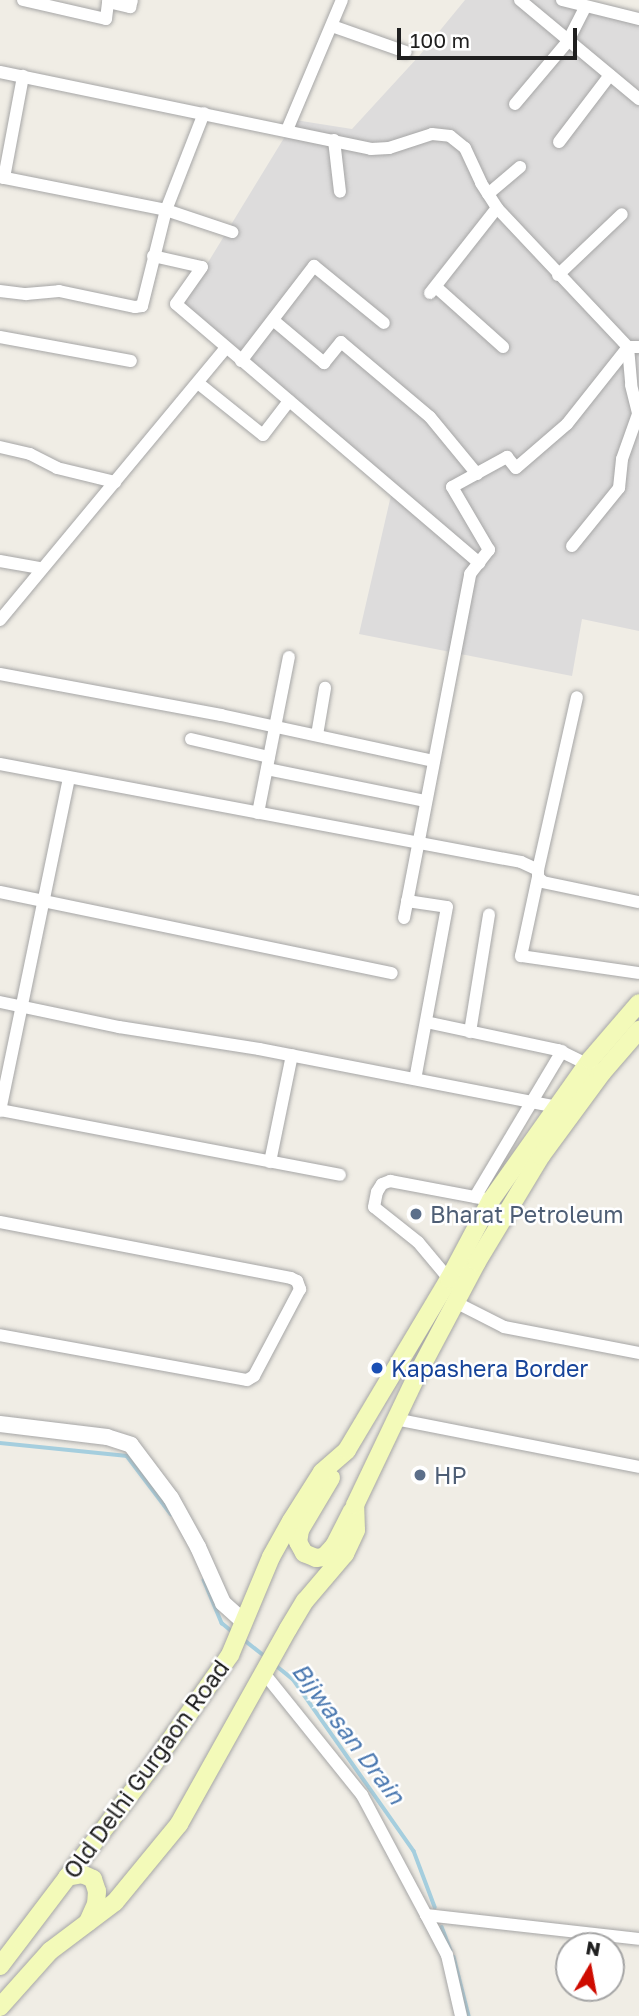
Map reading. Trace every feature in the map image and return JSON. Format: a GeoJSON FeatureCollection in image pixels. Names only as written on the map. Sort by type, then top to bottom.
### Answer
{"type":"FeatureCollection","features":[{"type":"Feature","properties":{"kind":"main road","name":"Old Delhi Gurgaon Road"},"geometry":{"type":"LineString","coordinates":[[0,2007],[50,1951],[115,1902],[179,1824],[305,1601],[345,1554],[356,1530],[355,1505],[395,1419],[455,1302],[594,1068],[639,1003]]}},
{"type":"Feature","properties":{"kind":"main road","name":"Old Delhi Gurgaon Road"},"geometry":{"type":"LineString","coordinates":[[0,1966],[152,1766],[230,1655],[291,1521],[322,1472],[347,1450],[449,1279],[483,1198],[557,1107],[594,1068],[639,1030]]}},
{"type":"Feature","properties":{"kind":"main road"},"geometry":{"type":"LineString","coordinates":[[347,1450],[300,1530],[298,1542],[304,1553],[316,1558],[324,1557],[334,1546],[355,1505]]}},
{"type":"Feature","properties":{"kind":"main road"},"geometry":{"type":"LineString","coordinates":[[66,1877],[82,1874],[93,1879],[97,1891],[96,1904],[87,1923]]}},
{"type":"Feature","properties":{"kind":"street"},"geometry":{"type":"LineString","coordinates":[[23,0],[106,19],[108,2],[131,7],[132,0]]}},
{"type":"Feature","properties":{"kind":"street"},"geometry":{"type":"LineString","coordinates":[[287,130],[342,0]]}},
{"type":"Feature","properties":{"kind":"street"},"geometry":{"type":"LineString","coordinates":[[520,0],[639,99]]}},
{"type":"Feature","properties":{"kind":"street"},"geometry":{"type":"LineString","coordinates":[[562,0],[639,19]]}},
{"type":"Feature","properties":{"kind":"street"},"geometry":{"type":"LineString","coordinates":[[515,104],[568,41],[585,7]]}},
{"type":"Feature","properties":{"kind":"street"},"geometry":{"type":"LineString","coordinates":[[332,26],[406,52]]}},
{"type":"Feature","properties":{"kind":"street"},"geometry":{"type":"LineString","coordinates":[[0,72],[381,149],[432,134],[450,136],[465,148],[498,208],[558,275],[634,347]]}},
{"type":"Feature","properties":{"kind":"street"},"geometry":{"type":"LineString","coordinates":[[559,142],[610,75]]}},
{"type":"Feature","properties":{"kind":"street"},"geometry":{"type":"LineString","coordinates":[[23,76],[2,177],[166,210],[232,232]]}},
{"type":"Feature","properties":{"kind":"street"},"geometry":{"type":"LineString","coordinates":[[0,291],[26,294],[59,291],[140,307],[147,289],[166,210],[204,113]]}},
{"type":"Feature","properties":{"kind":"street"},"geometry":{"type":"LineString","coordinates":[[334,140],[340,192]]}},
{"type":"Feature","properties":{"kind":"street"},"geometry":{"type":"LineString","coordinates":[[488,194],[520,167]]}},
{"type":"Feature","properties":{"kind":"street"},"geometry":{"type":"LineString","coordinates":[[498,208],[433,290],[503,347]]}},
{"type":"Feature","properties":{"kind":"street"},"geometry":{"type":"LineString","coordinates":[[558,275],[622,214]]}},
{"type":"Feature","properties":{"kind":"street"},"geometry":{"type":"LineString","coordinates":[[153,256],[202,267],[176,304],[479,563]]}},
{"type":"Feature","properties":{"kind":"street"},"geometry":{"type":"LineString","coordinates":[[241,361],[274,320],[307,270],[314,266],[384,323]]}},
{"type":"Feature","properties":{"kind":"street"},"geometry":{"type":"LineString","coordinates":[[274,320],[324,363],[341,342],[430,417],[477,474]]}},
{"type":"Feature","properties":{"kind":"street"},"geometry":{"type":"LineString","coordinates":[[0,337],[131,361]]}},
{"type":"Feature","properties":{"kind":"street"},"geometry":{"type":"LineString","coordinates":[[572,547],[619,488],[622,459],[638,415],[631,385],[634,347]]}},
{"type":"Feature","properties":{"kind":"street"},"geometry":{"type":"LineString","coordinates":[[404,918],[470,574],[488,554],[489,547],[452,487],[507,457],[516,468],[567,424],[634,347]]}},
{"type":"Feature","properties":{"kind":"street"},"geometry":{"type":"LineString","coordinates":[[0,620],[40,568],[226,348]]}},
{"type":"Feature","properties":{"kind":"street"},"geometry":{"type":"LineString","coordinates":[[198,383],[262,435],[289,401]]}},
{"type":"Feature","properties":{"kind":"street"},"geometry":{"type":"LineString","coordinates":[[0,447],[30,454],[57,468],[115,482]]}},
{"type":"Feature","properties":{"kind":"street"},"geometry":{"type":"LineString","coordinates":[[0,561],[40,568]]}},
{"type":"Feature","properties":{"kind":"street"},"geometry":{"type":"LineString","coordinates":[[258,813],[289,657]]}},
{"type":"Feature","properties":{"kind":"street"},"geometry":{"type":"LineString","coordinates":[[0,674],[275,726],[434,761]]}},
{"type":"Feature","properties":{"kind":"street"},"geometry":{"type":"LineString","coordinates":[[317,735],[325,688]]}},
{"type":"Feature","properties":{"kind":"street"},"geometry":{"type":"LineString","coordinates":[[577,697],[521,956],[639,973]]}},
{"type":"Feature","properties":{"kind":"street"},"geometry":{"type":"LineString","coordinates":[[191,739],[268,763],[426,801]]}},
{"type":"Feature","properties":{"kind":"street"},"geometry":{"type":"LineString","coordinates":[[0,764],[521,862],[548,884],[639,902]]}},
{"type":"Feature","properties":{"kind":"street"},"geometry":{"type":"LineString","coordinates":[[69,778],[0,1110],[340,1175]]}},
{"type":"Feature","properties":{"kind":"street"},"geometry":{"type":"LineString","coordinates":[[0,892],[392,973]]}},
{"type":"Feature","properties":{"kind":"street"},"geometry":{"type":"LineString","coordinates":[[407,901],[447,907],[415,1079]]}},
{"type":"Feature","properties":{"kind":"street"},"geometry":{"type":"LineString","coordinates":[[470,1032],[489,915]]}},
{"type":"Feature","properties":{"kind":"street"},"geometry":{"type":"LineString","coordinates":[[0,1002],[119,1027],[292,1055],[557,1107]]}},
{"type":"Feature","properties":{"kind":"street"},"geometry":{"type":"LineString","coordinates":[[426,1022],[562,1051],[594,1068]]}},
{"type":"Feature","properties":{"kind":"street"},"geometry":{"type":"LineString","coordinates":[[449,1279],[418,1242],[374,1207],[374,1199],[382,1184],[390,1181],[483,1198],[531,1101],[562,1051]]}},
{"type":"Feature","properties":{"kind":"street"},"geometry":{"type":"LineString","coordinates":[[270,1162],[292,1055]]}},
{"type":"Feature","properties":{"kind":"street"},"geometry":{"type":"LineString","coordinates":[[0,1222],[291,1278],[300,1284],[254,1376],[247,1380],[0,1335]]}},
{"type":"Feature","properties":{"kind":"street"},"geometry":{"type":"LineString","coordinates":[[455,1302],[503,1327],[639,1353]]}},
{"type":"Feature","properties":{"kind":"street"},"geometry":{"type":"LineString","coordinates":[[395,1419],[639,1467]]}},
{"type":"Feature","properties":{"kind":"street"},"geometry":{"type":"LineString","coordinates":[[0,1424],[107,1437],[131,1445],[171,1499],[198,1547],[223,1603],[241,1629]]}},
{"type":"Feature","properties":{"kind":"street"},"geometry":{"type":"LineString","coordinates":[[268,1663],[362,1795],[447,1955],[461,2016]]}},
{"type":"Feature","properties":{"kind":"street"},"geometry":{"type":"LineString","coordinates":[[426,1915],[555,1936]]}},
{"type":"Feature","properties":{"kind":"shaded area"},"geometry":{"type":"Polygon","coordinates":[[[465,0],[575,0],[639,18],[639,631],[582,619],[572,676],[359,634],[392,491],[182,305],[295,120],[352,129],[419,56],[465,0]]]}},
{"type":"Feature","properties":{"kind":"waterway","name":"Bijwasan Drain"},"geometry":{"type":"LineString","coordinates":[[0,1443],[127,1456],[171,1514]]}},
{"type":"Feature","properties":{"kind":"waterway","name":"Bijwasan Drain"},"geometry":{"type":"LineString","coordinates":[[204,1580],[222,1623],[234,1633]]}},
{"type":"Feature","properties":{"kind":"waterway","name":"Bijwasan Drain"},"geometry":{"type":"LineString","coordinates":[[243,1639],[265,1656]]}},
{"type":"Feature","properties":{"kind":"waterway","name":"Bijwasan Drain"},"geometry":{"type":"LineString","coordinates":[[273,1663],[293,1679],[414,1851],[435,1907]]}},
{"type":"Feature","properties":{"kind":"waterway","name":"Bijwasan Drain"},"geometry":{"type":"LineString","coordinates":[[442,1927],[451,1950]]}},
{"type":"Feature","properties":{"kind":"waterway","name":"Bijwasan Drain"},"geometry":{"type":"LineString","coordinates":[[454,1957],[469,2016]]}},
{"type":"Feature","properties":{"kind":"place","name":"Bharat Petroleum"},"geometry":{"type":"Point","coordinates":[416,1214]}},
{"type":"Feature","properties":{"kind":"place","name":"Kapashera Border"},"geometry":{"type":"Point","coordinates":[377,1368]}},
{"type":"Feature","properties":{"kind":"place","name":"HP"},"geometry":{"type":"Point","coordinates":[420,1475]}}]}
